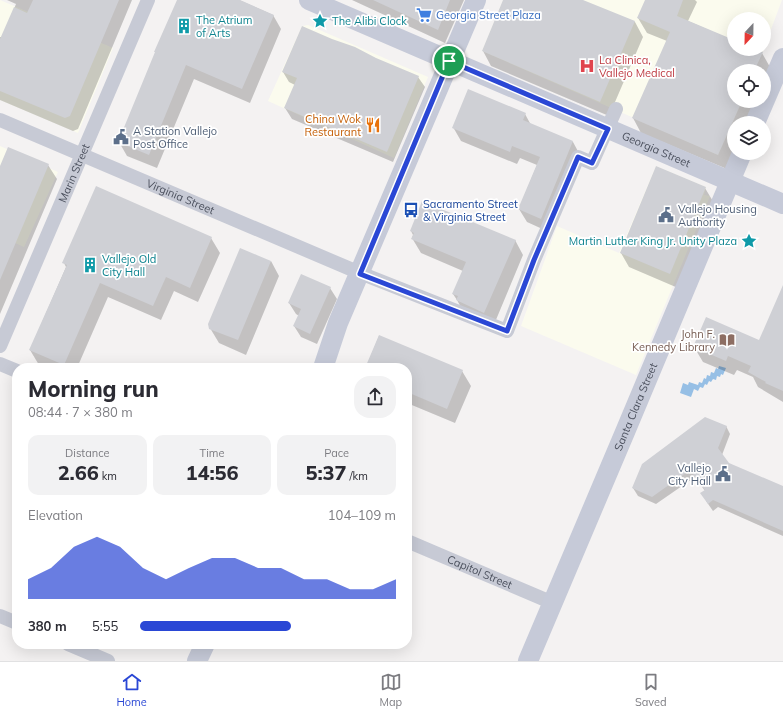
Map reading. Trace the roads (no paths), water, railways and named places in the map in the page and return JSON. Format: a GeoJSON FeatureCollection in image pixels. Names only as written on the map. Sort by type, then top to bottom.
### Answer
{"type":"FeatureCollection","features":[{"type":"Feature","properties":{"kind":"main road","name":"Georgia Street"},"geometry":{"type":"LineString","coordinates":[[309,0],[783,204]]}},
{"type":"Feature","properties":{"kind":"main road"},"geometry":{"type":"LineString","coordinates":[[325,363],[338,323],[476,0]]}},
{"type":"Feature","properties":{"kind":"main road"},"geometry":{"type":"LineString","coordinates":[[758,116],[783,58]]}},
{"type":"Feature","properties":{"kind":"main road","name":"Santa Clara Street"},"geometry":{"type":"LineString","coordinates":[[528,661],[739,160]]}},
{"type":"Feature","properties":{"kind":"main road"},"geometry":{"type":"LineString","coordinates":[[197,661],[203,649]]}},
{"type":"Feature","properties":{"kind":"street","name":"Marin Street"},"geometry":{"type":"LineString","coordinates":[[0,346],[148,0]]}},
{"type":"Feature","properties":{"kind":"street"},"geometry":{"type":"LineString","coordinates":[[608,129],[616,109]]}},
{"type":"Feature","properties":{"kind":"street","name":"Virginia Street"},"geometry":{"type":"LineString","coordinates":[[0,120],[360,274],[507,331],[534,260],[578,157],[592,163],[608,129]]}},
{"type":"Feature","properties":{"kind":"street"},"geometry":{"type":"LineString","coordinates":[[0,364],[12,370]]}},
{"type":"Feature","properties":{"kind":"street","name":"Capitol Street"},"geometry":{"type":"LineString","coordinates":[[412,543],[553,603]]}},
{"type":"Feature","properties":{"kind":"street"},"geometry":{"type":"LineString","coordinates":[[0,616],[12,621]]}},
{"type":"Feature","properties":{"kind":"street"},"geometry":{"type":"LineString","coordinates":[[80,649],[108,661]]}},
{"type":"Feature","properties":{"kind":"water"},"geometry":{"type":"Polygon","coordinates":[[[719,366],[726,368],[723,375],[721,374],[720,377],[717,376],[716,380],[713,379],[711,382],[709,381],[703,388],[700,387],[698,391],[694,389],[691,397],[680,393],[683,383],[688,385],[689,382],[698,385],[699,382],[702,383],[704,378],[706,379],[707,375],[710,376],[711,372],[714,373],[716,368],[718,369],[719,366]]]}},
{"type":"Feature","properties":{"kind":"place","name":"Georgia Street Plaza"},"geometry":{"type":"Point","coordinates":[424,15]}},
{"type":"Feature","properties":{"kind":"place","name":"The Alibi Clock"},"geometry":{"type":"Point","coordinates":[320,21]}},
{"type":"Feature","properties":{"kind":"place","name":"The Atrium of Arts"},"geometry":{"type":"Point","coordinates":[184,26]}},
{"type":"Feature","properties":{"kind":"place","name":"La Clinica, Vallejo Medical"},"geometry":{"type":"Point","coordinates":[587,66]}},
{"type":"Feature","properties":{"kind":"place","name":"China Wok Restaurant"},"geometry":{"type":"Point","coordinates":[373,125]}},
{"type":"Feature","properties":{"kind":"place","name":"A Station Vallejo Post Office"},"geometry":{"type":"Point","coordinates":[121,137]}},
{"type":"Feature","properties":{"kind":"place","name":"Sacramento Street & Virginia Street"},"geometry":{"type":"Point","coordinates":[411,210]}},
{"type":"Feature","properties":{"kind":"place","name":"Vallejo Housing Authority"},"geometry":{"type":"Point","coordinates":[666,215]}},
{"type":"Feature","properties":{"kind":"place","name":"Martin Luther King Jr. Unity Plaza"},"geometry":{"type":"Point","coordinates":[749,241]}},
{"type":"Feature","properties":{"kind":"place","name":"Vallejo Old City Hall"},"geometry":{"type":"Point","coordinates":[90,265]}},
{"type":"Feature","properties":{"kind":"place","name":"John F. Kennedy Library"},"geometry":{"type":"Point","coordinates":[727,340]}},
{"type":"Feature","properties":{"kind":"place","name":"Vallejo City Hall"},"geometry":{"type":"Point","coordinates":[723,474]}}]}
